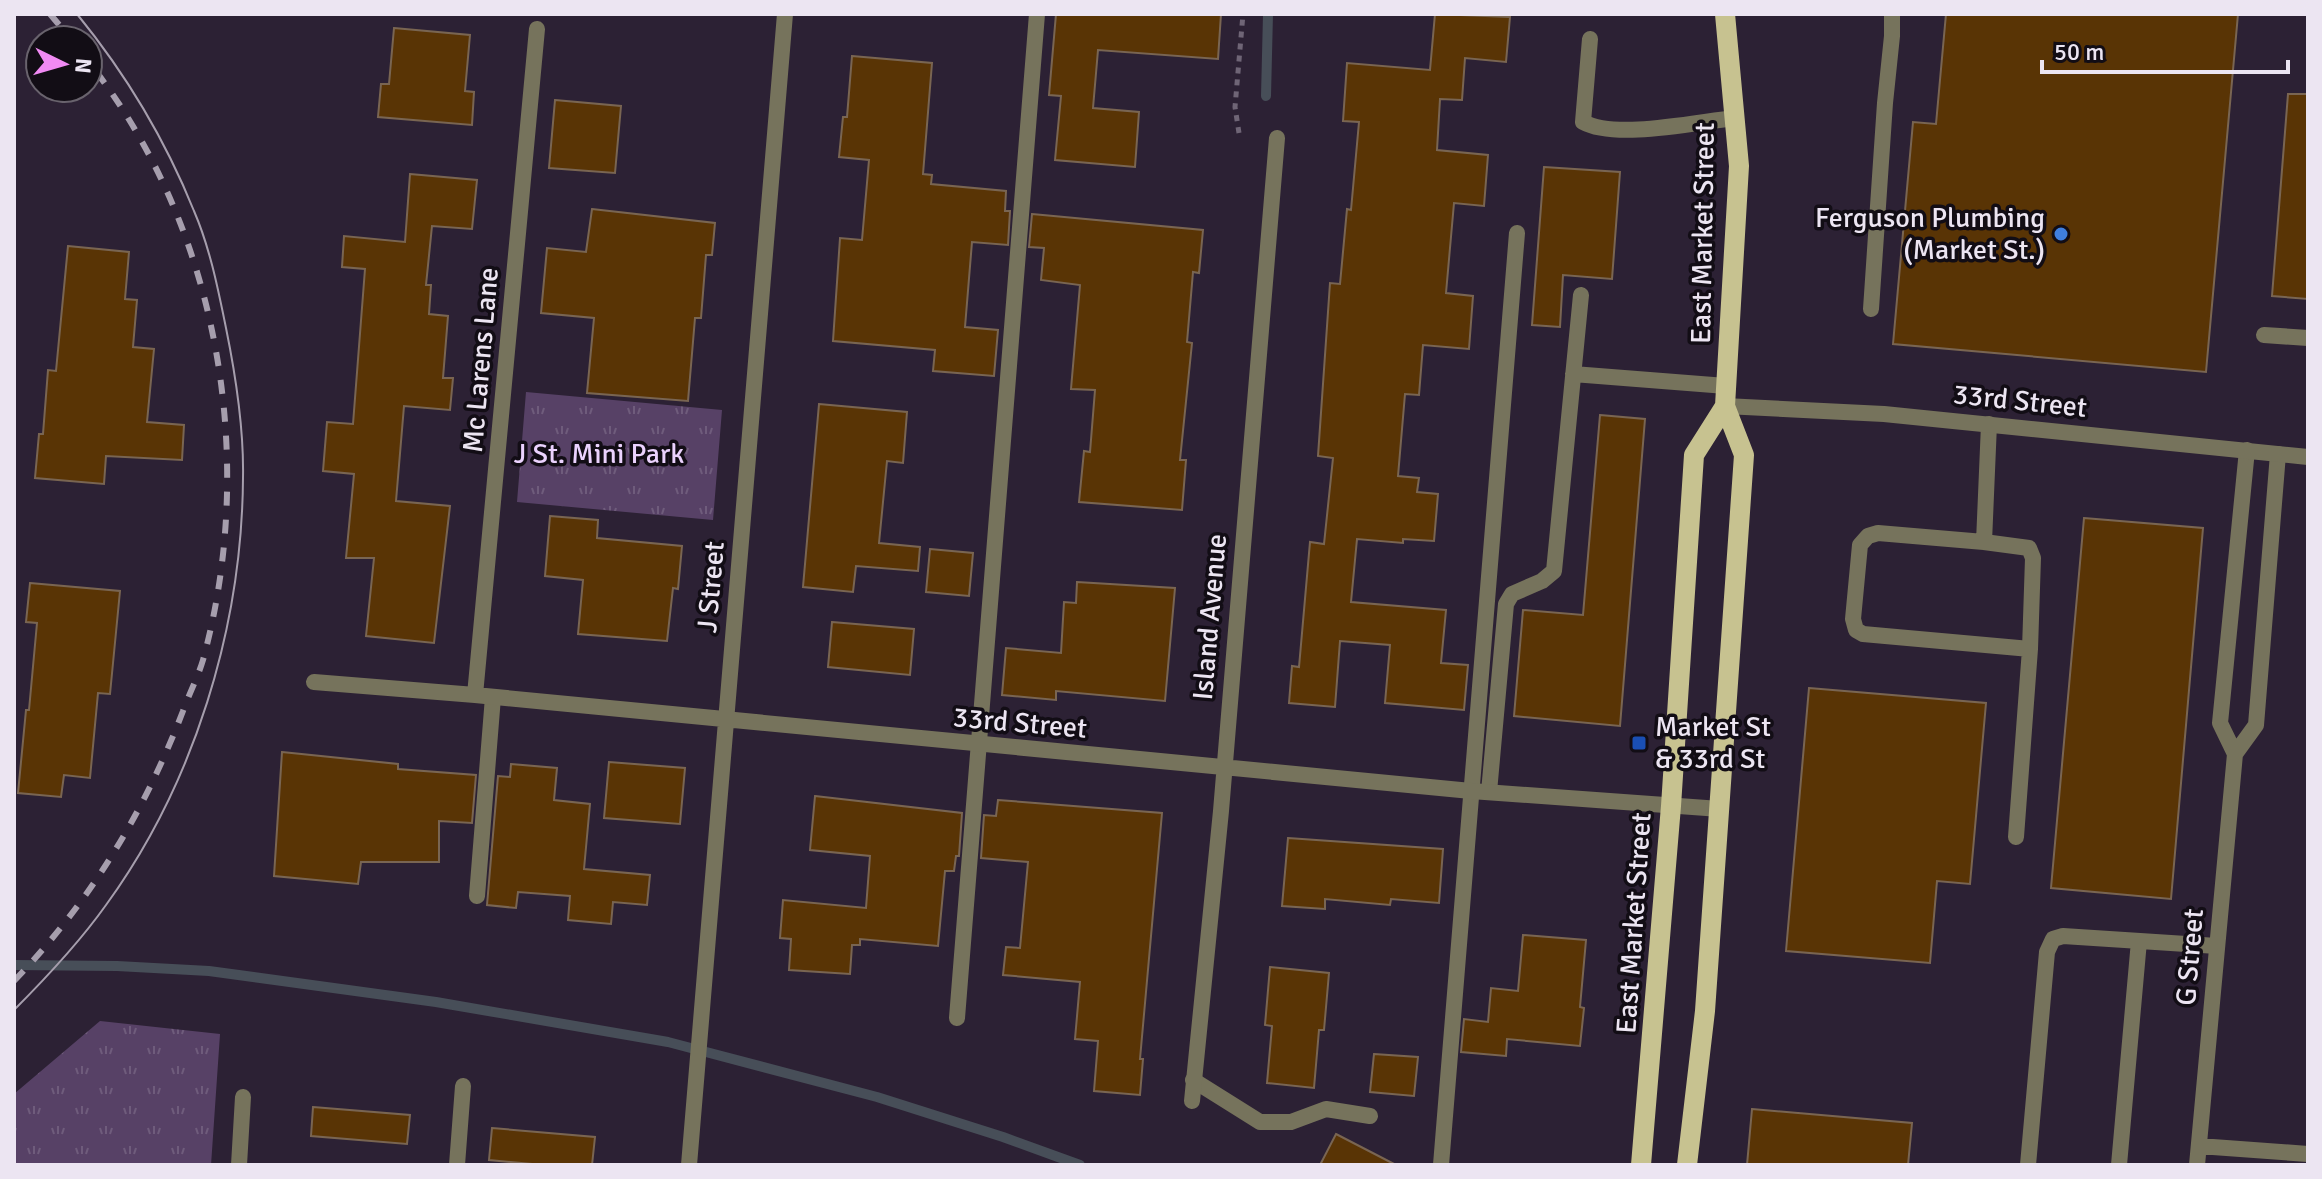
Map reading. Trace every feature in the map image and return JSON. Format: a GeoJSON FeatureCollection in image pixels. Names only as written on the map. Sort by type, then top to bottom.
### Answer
{"type":"FeatureCollection","features":[{"type":"Feature","properties":{"kind":"main road","name":"East Market Street"},"geometry":{"type":"LineString","coordinates":[[1687,1165],[1705,1011],[1744,455],[1726,396],[1739,166],[1725,14]]}},
{"type":"Feature","properties":{"kind":"main road","name":"East Market Street"},"geometry":{"type":"LineString","coordinates":[[1641,1165],[1671,806],[1694,455],[1726,396]]}},
{"type":"Feature","properties":{"kind":"street","name":"J Street"},"geometry":{"type":"LineString","coordinates":[[689,1165],[785,14]]}},
{"type":"Feature","properties":{"kind":"street"},"geometry":{"type":"LineString","coordinates":[[957,1018],[1037,14]]}},
{"type":"Feature","properties":{"kind":"street"},"geometry":{"type":"LineString","coordinates":[[1871,309],[1892,14]]}},
{"type":"Feature","properties":{"kind":"street","name":"Mc Larens Lane"},"geometry":{"type":"LineString","coordinates":[[475,695],[537,29]]}},
{"type":"Feature","properties":{"kind":"street"},"geometry":{"type":"LineString","coordinates":[[1590,39],[1583,122],[1595,128],[1630,130],[1735,118]]}},
{"type":"Feature","properties":{"kind":"street","name":"Island Avenue"},"geometry":{"type":"LineString","coordinates":[[1192,1101],[1277,138]]}},
{"type":"Feature","properties":{"kind":"street"},"geometry":{"type":"LineString","coordinates":[[1441,1165],[1517,233]]}},
{"type":"Feature","properties":{"kind":"street"},"geometry":{"type":"LineString","coordinates":[[1489,792],[1506,604],[1512,594],[1542,581],[1554,571],[1581,295]]}},
{"type":"Feature","properties":{"kind":"street"},"geometry":{"type":"LineString","coordinates":[[2264,335],[2308,338]]}},
{"type":"Feature","properties":{"kind":"street","name":"33rd Street"},"geometry":{"type":"LineString","coordinates":[[1573,374],[1884,414],[2308,457]]}},
{"type":"Feature","properties":{"kind":"street"},"geometry":{"type":"LineString","coordinates":[[1984,542],[1989,424]]}},
{"type":"Feature","properties":{"kind":"street","name":"G Street"},"geometry":{"type":"LineString","coordinates":[[2235,754],[2220,723],[2247,450]]}},
{"type":"Feature","properties":{"kind":"street","name":"G Street"},"geometry":{"type":"LineString","coordinates":[[2197,1165],[2235,754],[2256,725],[2278,454]]}},
{"type":"Feature","properties":{"kind":"street"},"geometry":{"type":"LineString","coordinates":[[2016,837],[2030,649],[2033,558],[2029,548],[1878,533],[1868,536],[1860,545],[1853,619],[1856,630],[1863,634],[2030,649]]}},
{"type":"Feature","properties":{"kind":"street","name":"33rd Street"},"geometry":{"type":"LineString","coordinates":[[314,682],[1471,791],[1720,809]]}},
{"type":"Feature","properties":{"kind":"street"},"geometry":{"type":"LineString","coordinates":[[477,896],[493,697]]}},
{"type":"Feature","properties":{"kind":"street"},"geometry":{"type":"LineString","coordinates":[[2028,1165],[2047,952],[2053,939],[2063,936],[2217,946]]}},
{"type":"Feature","properties":{"kind":"street"},"geometry":{"type":"LineString","coordinates":[[2119,1165],[2139,941]]}},
{"type":"Feature","properties":{"kind":"street"},"geometry":{"type":"LineString","coordinates":[[1193,1080],[1260,1122],[1291,1122],[1326,1109],[1370,1116]]}},
{"type":"Feature","properties":{"kind":"street"},"geometry":{"type":"LineString","coordinates":[[457,1165],[463,1086]]}},
{"type":"Feature","properties":{"kind":"street"},"geometry":{"type":"LineString","coordinates":[[239,1165],[243,1097]]}},
{"type":"Feature","properties":{"kind":"street"},"geometry":{"type":"LineString","coordinates":[[2199,1146],[2308,1154]]}},
{"type":"Feature","properties":{"kind":"path"},"geometry":{"type":"LineString","coordinates":[[1239,133],[1235,107],[1243,14]]}},
{"type":"Feature","properties":{"kind":"green space","name":"J St. Mini Park"},"geometry":{"type":"Polygon","coordinates":[[[526,392],[722,410],[713,520],[517,502],[526,392]]]}},
{"type":"Feature","properties":{"kind":"green space"},"geometry":{"type":"Polygon","coordinates":[[[100,1021],[220,1034],[211,1165],[14,1165],[14,1094],[100,1021]]]}},
{"type":"Feature","properties":{"kind":"building"},"geometry":{"type":"Polygon","coordinates":[[[1056,14],[1221,14],[1218,59],[1098,50],[1093,108],[1139,112],[1135,167],[1055,160],[1061,96],[1049,95],[1056,14]]]}},
{"type":"Feature","properties":{"kind":"building"},"geometry":{"type":"Polygon","coordinates":[[[1435,14],[1510,17],[1506,62],[1465,58],[1462,100],[1440,99],[1437,150],[1488,155],[1484,206],[1454,203],[1446,293],[1473,296],[1469,349],[1423,345],[1419,395],[1405,394],[1398,476],[1419,478],[1417,492],[1438,494],[1434,541],[1403,539],[1403,543],[1357,539],[1351,602],[1446,610],[1441,663],[1468,665],[1464,710],[1385,703],[1390,645],[1340,641],[1335,707],[1289,703],[1292,666],[1299,667],[1310,542],[1324,544],[1333,458],[1318,456],[1330,283],[1340,284],[1359,122],[1343,121],[1347,63],[1430,70],[1435,14]]]}},
{"type":"Feature","properties":{"kind":"building","name":"Ferguson Plumbing (Market St.)"},"geometry":{"type":"Polygon","coordinates":[[[1946,14],[2238,14],[2206,372],[1893,344],[1913,122],[1936,124],[1946,14]]]}},
{"type":"Feature","properties":{"kind":"building"},"geometry":{"type":"Polygon","coordinates":[[[394,28],[470,35],[465,91],[474,92],[472,125],[378,117],[381,84],[389,84],[394,28]]]}},
{"type":"Feature","properties":{"kind":"building"},"geometry":{"type":"Polygon","coordinates":[[[852,56],[932,63],[923,174],[932,175],[931,184],[1006,191],[1005,211],[1010,211],[1008,245],[972,242],[965,327],[998,330],[994,376],[933,371],[935,350],[833,341],[840,238],[862,240],[869,160],[839,157],[843,117],[847,117],[852,56]]]}},
{"type":"Feature","properties":{"kind":"building"},"geometry":{"type":"Polygon","coordinates":[[[2288,94],[2308,94],[2308,299],[2272,296],[2288,94]]]}},
{"type":"Feature","properties":{"kind":"building"},"geometry":{"type":"Polygon","coordinates":[[[555,100],[621,106],[615,173],[549,168],[555,100]]]}},
{"type":"Feature","properties":{"kind":"building"},"geometry":{"type":"Polygon","coordinates":[[[1544,167],[1620,172],[1612,279],[1563,275],[1560,327],[1532,325],[1544,167]]]}},
{"type":"Feature","properties":{"kind":"building"},"geometry":{"type":"Polygon","coordinates":[[[410,174],[477,180],[472,229],[432,226],[426,285],[431,285],[429,314],[448,316],[443,378],[453,378],[450,410],[404,406],[396,501],[450,506],[434,643],[366,636],[374,558],[346,558],[354,474],[323,471],[327,422],[353,424],[365,269],[342,267],[344,236],[405,242],[410,174]]]}},
{"type":"Feature","properties":{"kind":"building"},"geometry":{"type":"Polygon","coordinates":[[[592,209],[715,223],[712,255],[706,255],[701,318],[695,318],[688,401],[587,393],[594,318],[541,313],[547,248],[586,252],[592,209]]]}},
{"type":"Feature","properties":{"kind":"building"},"geometry":{"type":"Polygon","coordinates":[[[1032,214],[1203,230],[1199,273],[1193,272],[1187,342],[1192,343],[1180,460],[1186,460],[1182,510],[1079,502],[1084,451],[1090,452],[1095,390],[1071,389],[1080,285],[1041,280],[1044,248],[1029,247],[1032,214]]]}},
{"type":"Feature","properties":{"kind":"building"},"geometry":{"type":"Polygon","coordinates":[[[68,246],[129,252],[125,299],[137,300],[133,347],[154,349],[147,422],[184,425],[182,460],[106,456],[104,484],[35,478],[39,434],[43,434],[48,370],[56,371],[68,246]]]}},
{"type":"Feature","properties":{"kind":"building"},"geometry":{"type":"Polygon","coordinates":[[[819,404],[907,412],[903,463],[887,461],[879,543],[920,547],[918,571],[856,566],[853,592],[803,587],[819,404]]]}},
{"type":"Feature","properties":{"kind":"building"},"geometry":{"type":"Polygon","coordinates":[[[1600,415],[1645,419],[1620,726],[1514,716],[1523,610],[1583,615],[1600,415]]]}},
{"type":"Feature","properties":{"kind":"building"},"geometry":{"type":"Polygon","coordinates":[[[550,516],[598,520],[597,538],[682,546],[678,589],[673,588],[667,641],[578,634],[583,580],[545,576],[550,516]]]}},
{"type":"Feature","properties":{"kind":"building"},"geometry":{"type":"Polygon","coordinates":[[[2084,518],[2203,528],[2171,899],[2051,888],[2084,518]]]}},
{"type":"Feature","properties":{"kind":"building"},"geometry":{"type":"Polygon","coordinates":[[[930,549],[973,553],[969,596],[926,592],[930,549]]]}},
{"type":"Feature","properties":{"kind":"building"},"geometry":{"type":"Polygon","coordinates":[[[1077,582],[1175,588],[1165,701],[1056,691],[1056,700],[1002,695],[1006,648],[1061,653],[1064,602],[1076,603],[1077,582]]]}},
{"type":"Feature","properties":{"kind":"building"},"geometry":{"type":"Polygon","coordinates":[[[30,583],[120,591],[110,694],[98,693],[90,778],[64,775],[61,797],[18,793],[37,623],[26,622],[30,583]]]}},
{"type":"Feature","properties":{"kind":"building"},"geometry":{"type":"Polygon","coordinates":[[[832,622],[914,629],[910,675],[828,667],[832,622]]]}},
{"type":"Feature","properties":{"kind":"building"},"geometry":{"type":"Polygon","coordinates":[[[1809,688],[1986,703],[1970,884],[1937,881],[1930,963],[1786,951],[1809,688]]]}},
{"type":"Feature","properties":{"kind":"building"},"geometry":{"type":"Polygon","coordinates":[[[282,752],[398,764],[398,769],[476,775],[472,823],[439,821],[439,862],[361,862],[358,884],[274,876],[282,752]]]}},
{"type":"Feature","properties":{"kind":"building"},"geometry":{"type":"Polygon","coordinates":[[[609,762],[685,768],[680,824],[604,818],[609,762]]]}},
{"type":"Feature","properties":{"kind":"building"},"geometry":{"type":"Polygon","coordinates":[[[511,764],[557,768],[554,800],[590,804],[584,869],[650,875],[647,905],[613,902],[611,924],[568,920],[570,896],[518,892],[516,908],[487,905],[498,776],[510,777],[511,764]]]}},
{"type":"Feature","properties":{"kind":"building"},"geometry":{"type":"Polygon","coordinates":[[[815,796],[962,813],[959,856],[956,856],[954,871],[945,871],[938,946],[860,939],[860,945],[852,945],[850,974],[789,970],[791,939],[780,938],[783,900],[866,908],[870,856],[810,850],[815,796]]]}},
{"type":"Feature","properties":{"kind":"building"},"geometry":{"type":"Polygon","coordinates":[[[998,800],[1162,813],[1140,1059],[1143,1059],[1140,1095],[1094,1091],[1098,1041],[1075,1039],[1080,982],[1003,975],[1006,947],[1020,948],[1028,862],[981,858],[984,815],[996,816],[998,800]]]}},
{"type":"Feature","properties":{"kind":"building"},"geometry":{"type":"Polygon","coordinates":[[[1288,838],[1443,849],[1439,903],[1391,899],[1390,905],[1325,899],[1325,909],[1282,906],[1288,838]]]}},
{"type":"Feature","properties":{"kind":"building"},"geometry":{"type":"Polygon","coordinates":[[[1523,935],[1586,940],[1580,1046],[1507,1039],[1506,1056],[1461,1052],[1464,1019],[1488,1022],[1491,988],[1518,991],[1523,935]]]}},
{"type":"Feature","properties":{"kind":"building"},"geometry":{"type":"Polygon","coordinates":[[[1270,967],[1329,973],[1324,1030],[1319,1030],[1314,1088],[1267,1083],[1272,1026],[1265,1025],[1270,967]]]}},
{"type":"Feature","properties":{"kind":"building"},"geometry":{"type":"Polygon","coordinates":[[[1374,1054],[1418,1057],[1414,1096],[1370,1092],[1374,1054]]]}},
{"type":"Feature","properties":{"kind":"building"},"geometry":{"type":"Polygon","coordinates":[[[313,1107],[410,1115],[407,1144],[311,1136],[313,1107]]]}},
{"type":"Feature","properties":{"kind":"building"},"geometry":{"type":"Polygon","coordinates":[[[1752,1109],[1912,1123],[1908,1165],[1747,1165],[1752,1109]]]}},
{"type":"Feature","properties":{"kind":"building"},"geometry":{"type":"Polygon","coordinates":[[[492,1128],[595,1137],[592,1165],[489,1160],[492,1128]]]}},
{"type":"Feature","properties":{"kind":"building"},"geometry":{"type":"Polygon","coordinates":[[[1336,1134],[1396,1165],[1320,1165],[1336,1134]]]}},
{"type":"Feature","properties":{"kind":"waterway"},"geometry":{"type":"LineString","coordinates":[[1266,96],[1268,14]]}},
{"type":"Feature","properties":{"kind":"waterway"},"geometry":{"type":"LineString","coordinates":[[14,965],[209,971],[436,1002],[668,1042],[877,1097],[1080,1165]]}},
{"type":"Feature","properties":{"kind":"tram line"},"geometry":{"type":"LineString","coordinates":[[14,1010],[96,919],[137,858],[164,808],[188,756],[207,702],[234,591],[240,534],[243,459],[239,403],[223,313],[205,239],[183,184],[157,133],[112,60],[77,14]]}},
{"type":"Feature","properties":{"kind":"railway"},"geometry":{"type":"LineString","coordinates":[[50,14],[58,24]]}},
{"type":"Feature","properties":{"kind":"railway"},"geometry":{"type":"LineString","coordinates":[[14,981],[91,888],[132,820],[168,749],[203,660],[219,583],[227,505],[225,426],[215,347],[196,270],[169,196],[133,126],[104,84]]}},
{"type":"Feature","properties":{"kind":"place","name":"Ferguson Plumbing (Market St.)"},"geometry":{"type":"Point","coordinates":[2061,234]}},
{"type":"Feature","properties":{"kind":"place","name":"Market St & 33rd St"},"geometry":{"type":"Point","coordinates":[1639,743]}}]}
